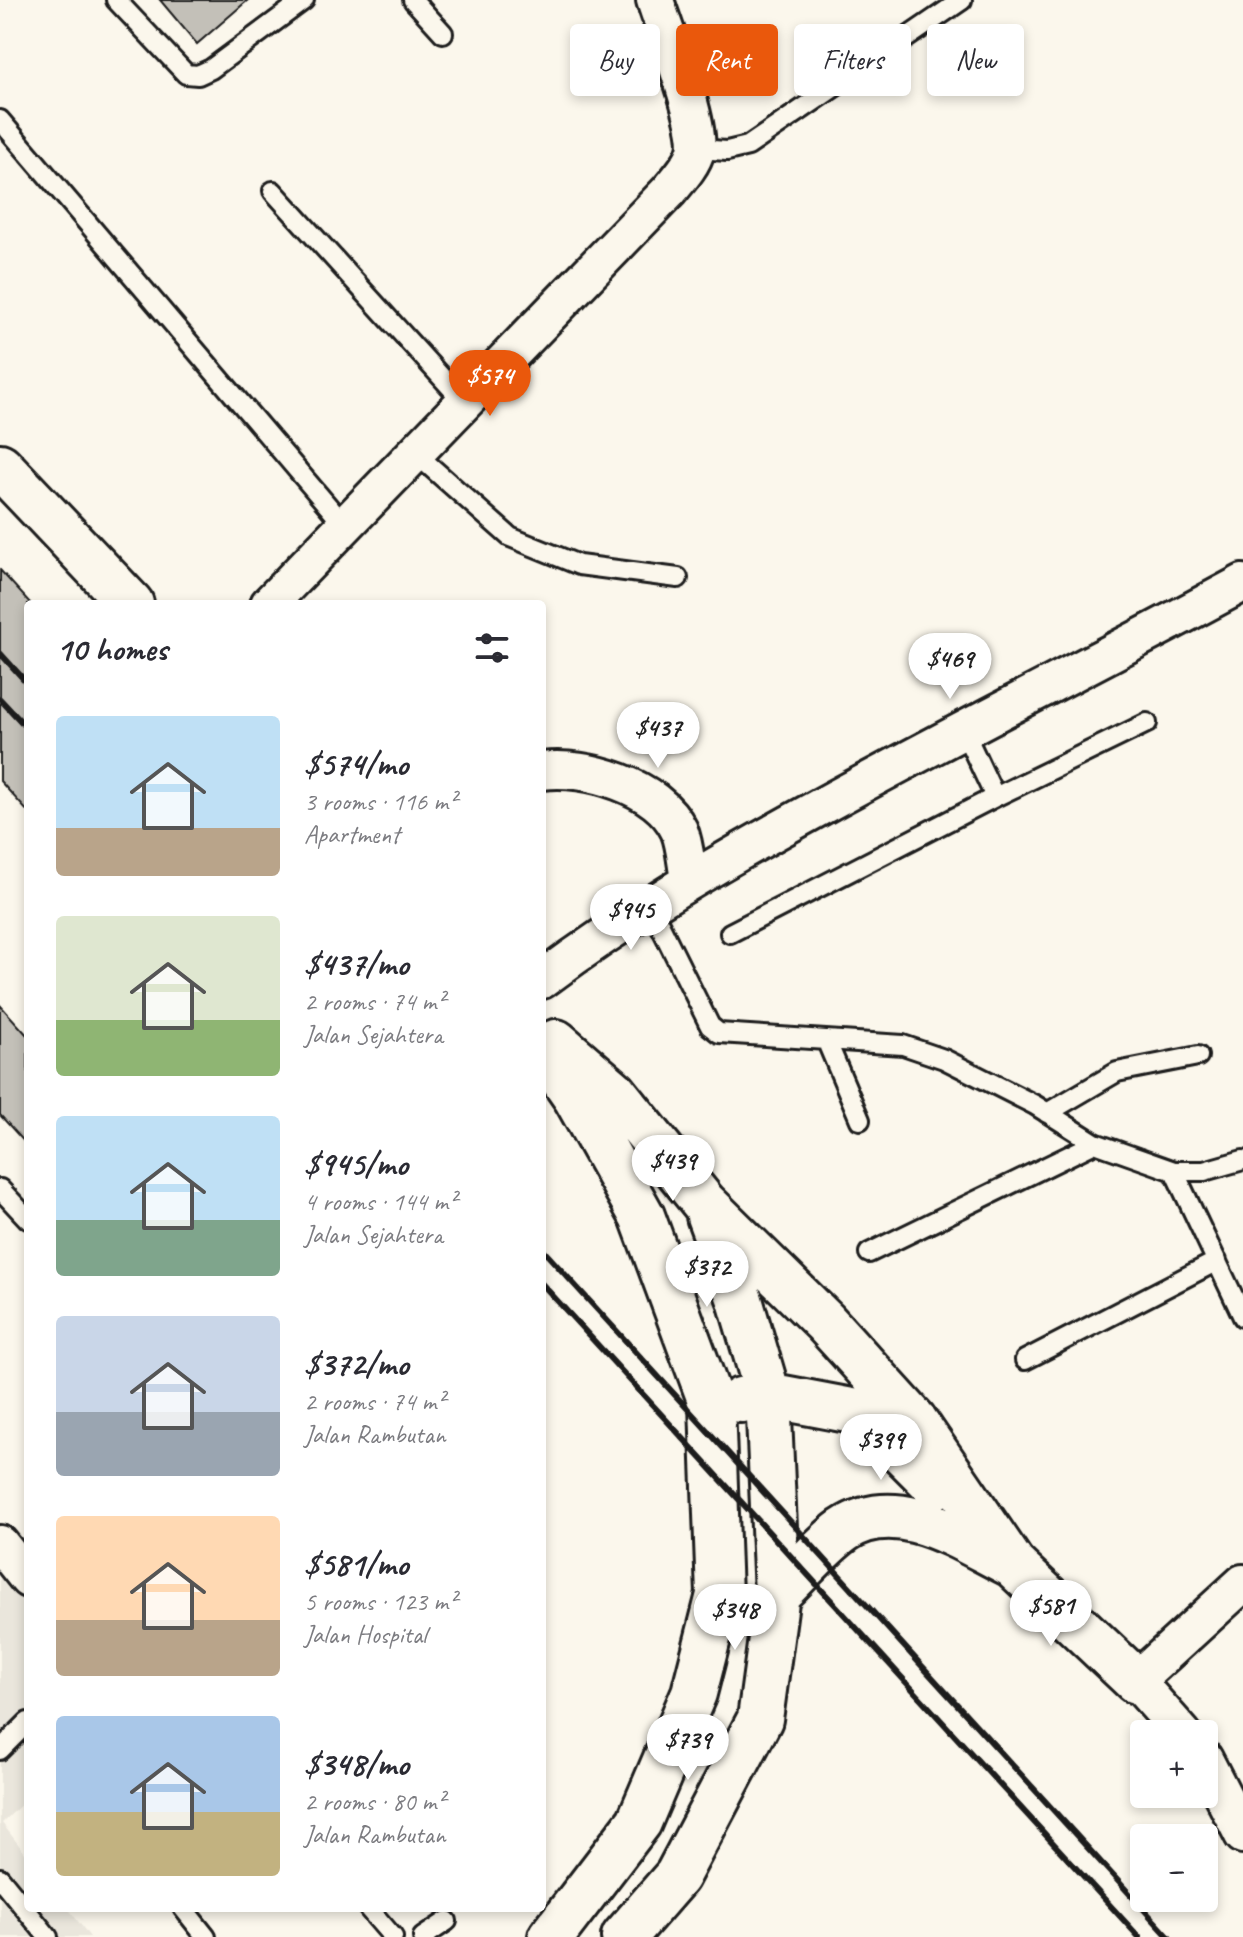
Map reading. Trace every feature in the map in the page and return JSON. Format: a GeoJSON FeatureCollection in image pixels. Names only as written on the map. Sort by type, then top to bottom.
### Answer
{"type":"FeatureCollection","features":[{"type":"Feature","properties":{"kind":"street"},"geometry":{"type":"LineString","coordinates":[[273,600],[669,191],[697,149],[694,125],[655,0]]}},
{"type":"Feature","properties":{"kind":"street"},"geometry":{"type":"LineString","coordinates":[[0,466],[127,600]]}},
{"type":"Feature","properties":{"kind":"street"},"geometry":{"type":"LineString","coordinates":[[546,977],[689,879],[963,729],[1243,583]]}},
{"type":"Feature","properties":{"kind":"street"},"geometry":{"type":"LineString","coordinates":[[546,771],[561,769],[620,783],[659,805],[679,830],[689,879]]}},
{"type":"Feature","properties":{"kind":"street"},"geometry":{"type":"LineString","coordinates":[[546,1033],[615,1093],[704,1203],[825,1322],[914,1420],[1013,1565]]}},
{"type":"Feature","properties":{"kind":"street"},"geometry":{"type":"LineString","coordinates":[[546,1055],[576,1098],[642,1216],[712,1405],[719,1595],[694,1693],[639,1822],[551,1937]]}},
{"type":"Feature","properties":{"kind":"street"},"geometry":{"type":"LineString","coordinates":[[624,1937],[677,1876],[760,1719],[777,1594],[768,1395],[740,1300],[704,1203]]}},
{"type":"Feature","properties":{"kind":"street"},"geometry":{"type":"LineString","coordinates":[[712,1405],[768,1395],[863,1413],[1013,1565],[1136,1681],[1171,1720]]}},
{"type":"Feature","properties":{"kind":"street"},"geometry":{"type":"LineString","coordinates":[[777,1594],[845,1529],[885,1516],[924,1521],[1013,1565]]}},
{"type":"Feature","properties":{"kind":"street"},"geometry":{"type":"LineString","coordinates":[[0,1544],[24,1574]]}},
{"type":"Feature","properties":{"kind":"street"},"geometry":{"type":"LineString","coordinates":[[1136,1681],[1243,1583]]}},
{"type":"Feature","properties":{"kind":"street"},"geometry":{"type":"LineString","coordinates":[[1218,1763],[1243,1774]]}},
{"type":"Feature","properties":{"kind":"street"},"geometry":{"type":"LineString","coordinates":[[1218,1785],[1243,1835]]}},
{"type":"Feature","properties":{"kind":"lane"},"geometry":{"type":"LineString","coordinates":[[116,0],[186,74],[198,75],[211,69],[304,0]]}},
{"type":"Feature","properties":{"kind":"lane"},"geometry":{"type":"LineString","coordinates":[[413,0],[443,33]]}},
{"type":"Feature","properties":{"kind":"lane"},"geometry":{"type":"LineString","coordinates":[[697,149],[727,151],[748,146],[962,0]]}},
{"type":"Feature","properties":{"kind":"lane"},"geometry":{"type":"LineString","coordinates":[[0,120],[345,526]]}},
{"type":"Feature","properties":{"kind":"lane"},"geometry":{"type":"LineString","coordinates":[[273,191],[464,402]]}},
{"type":"Feature","properties":{"kind":"lane"},"geometry":{"type":"LineString","coordinates":[[415,453],[510,537],[579,565],[678,578]]}},
{"type":"Feature","properties":{"kind":"lane"},"geometry":{"type":"LineString","coordinates":[[730,933],[1147,723]]}},
{"type":"Feature","properties":{"kind":"lane"},"geometry":{"type":"LineString","coordinates":[[963,729],[995,797]]}},
{"type":"Feature","properties":{"kind":"lane"},"geometry":{"type":"LineString","coordinates":[[650,905],[710,1026],[728,1034],[903,1045],[944,1059],[1047,1113],[1095,1143],[1174,1171],[1204,1171],[1243,1160]]}},
{"type":"Feature","properties":{"kind":"lane"},"geometry":{"type":"LineString","coordinates":[[827,1042],[860,1120]]}},
{"type":"Feature","properties":{"kind":"lane"},"geometry":{"type":"LineString","coordinates":[[1047,1113],[1117,1072],[1198,1056]]}},
{"type":"Feature","properties":{"kind":"lane"},"geometry":{"type":"LineString","coordinates":[[869,1253],[1095,1143]]}},
{"type":"Feature","properties":{"kind":"lane"},"geometry":{"type":"LineString","coordinates":[[1174,1171],[1243,1317]]}},
{"type":"Feature","properties":{"kind":"lane"},"geometry":{"type":"LineString","coordinates":[[0,1189],[24,1215]]}},
{"type":"Feature","properties":{"kind":"lane"},"geometry":{"type":"LineString","coordinates":[[1025,1360],[1217,1261]]}},
{"type":"Feature","properties":{"kind":"lane"},"geometry":{"type":"LineString","coordinates":[[0,1750],[24,1726]]}},
{"type":"Feature","properties":{"kind":"lane"},"geometry":{"type":"LineString","coordinates":[[0,1878],[24,1908]]}},
{"type":"Feature","properties":{"kind":"lane"},"geometry":{"type":"LineString","coordinates":[[28,1912],[48,1937]]}},
{"type":"Feature","properties":{"kind":"lane"},"geometry":{"type":"LineString","coordinates":[[186,1912],[206,1937]]}},
{"type":"Feature","properties":{"kind":"lane"},"geometry":{"type":"LineString","coordinates":[[371,1912],[393,1937]]}},
{"type":"Feature","properties":{"kind":"lane"},"geometry":{"type":"LineString","coordinates":[[423,1937],[447,1921]]}},
{"type":"Feature","properties":{"kind":"shaded area"},"geometry":{"type":"Polygon","coordinates":[[[0,1570],[24,1601],[24,1802],[2,1823],[24,1852],[24,1912],[71,1912],[90,1937],[0,1937],[0,1570]]]}},
{"type":"Feature","properties":{"kind":"building"},"geometry":{"type":"Polygon","coordinates":[[[160,0],[248,0],[197,44],[160,0]]]}},
{"type":"Feature","properties":{"kind":"building"},"geometry":{"type":"Polygon","coordinates":[[[0,570],[27,600],[24,600],[24,808],[0,781],[0,570]]]}},
{"type":"Feature","properties":{"kind":"building"},"geometry":{"type":"Polygon","coordinates":[[[0,1005],[24,1032],[24,1142],[0,1115],[0,1005]]]}},
{"type":"Feature","properties":{"kind":"railway"},"geometry":{"type":"LineString","coordinates":[[0,653],[24,680]]}},
{"type":"Feature","properties":{"kind":"railway"},"geometry":{"type":"LineString","coordinates":[[0,699],[24,725]]}},
{"type":"Feature","properties":{"kind":"railway"},"geometry":{"type":"LineString","coordinates":[[546,1253],[1169,1937]]}},
{"type":"Feature","properties":{"kind":"railway"},"geometry":{"type":"LineString","coordinates":[[546,1288],[1139,1937]]}}]}
